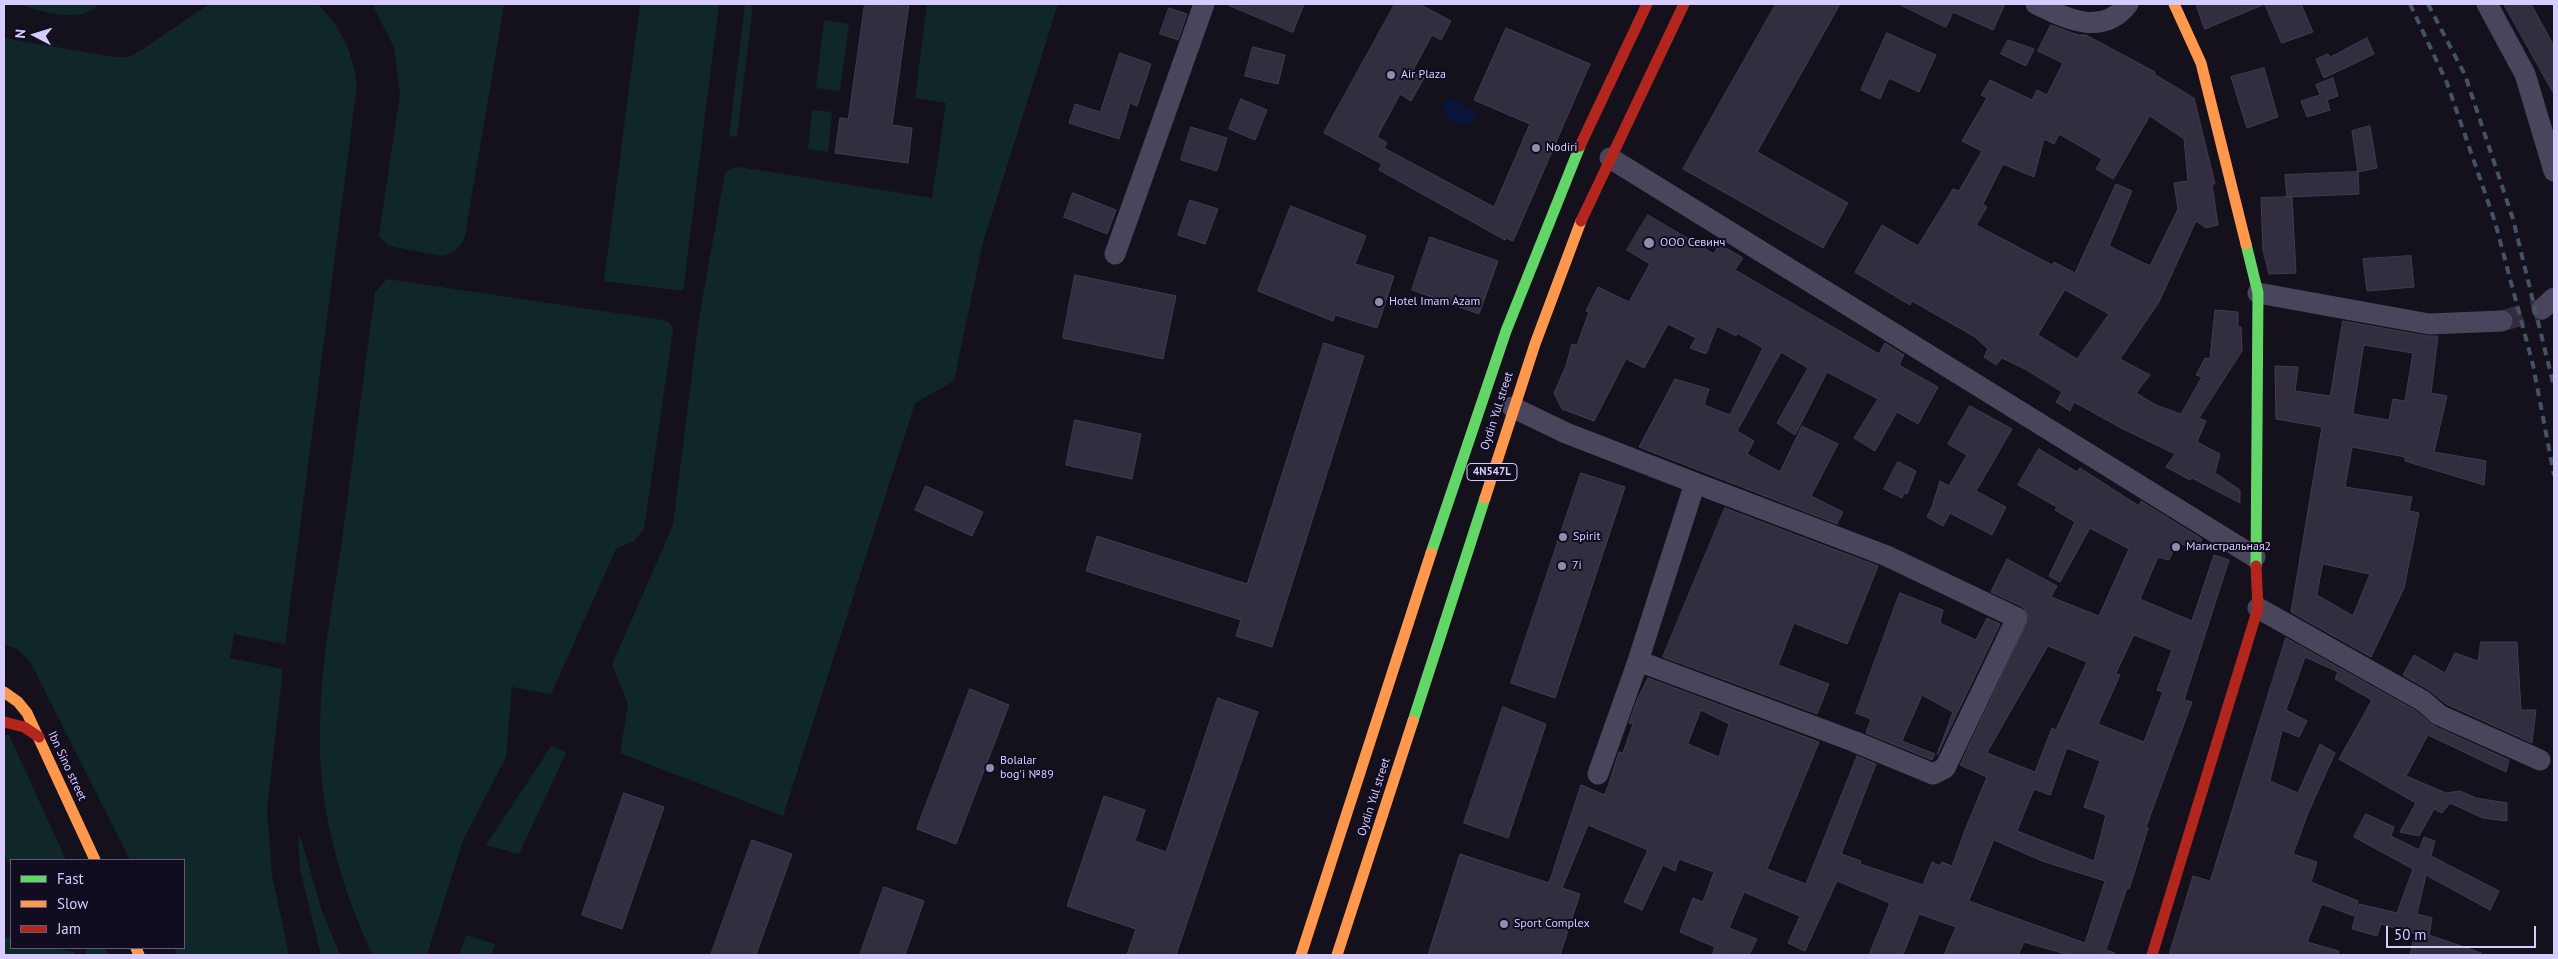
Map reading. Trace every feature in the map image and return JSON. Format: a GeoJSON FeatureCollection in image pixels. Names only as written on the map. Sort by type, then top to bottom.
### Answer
{"type":"FeatureCollection","features":[{"type":"Feature","properties":{"kind":"main road","name":"Oydin Yul street"},"geometry":{"type":"LineString","coordinates":[[1301,955],[1485,388],[1515,303],[1544,228],[1604,92],[1647,4]]}},
{"type":"Feature","properties":{"kind":"main road","name":"Oydin Yul street"},"geometry":{"type":"LineString","coordinates":[[1337,955],[1512,407],[1582,221],[1684,4]]}},
{"type":"Feature","properties":{"kind":"main road"},"geometry":{"type":"LineString","coordinates":[[2152,955],[2258,608],[2255,557],[2258,293],[2201,63],[2174,4]]}},
{"type":"Feature","properties":{"kind":"main road","name":"Ibn Sino street"},"geometry":{"type":"LineString","coordinates":[[4,692],[23,707],[39,737],[96,859]]}},
{"type":"Feature","properties":{"kind":"main road"},"geometry":{"type":"LineString","coordinates":[[4,722],[19,724],[39,737]]}},
{"type":"Feature","properties":{"kind":"street"},"geometry":{"type":"LineString","coordinates":[[1115,254],[1204,4]]}},
{"type":"Feature","properties":{"kind":"street"},"geometry":{"type":"LineString","coordinates":[[2036,4],[2063,17],[2094,24],[2119,16],[2128,4]]}},
{"type":"Feature","properties":{"kind":"street"},"geometry":{"type":"LineString","coordinates":[[2487,4],[2525,74],[2554,171]]}},
{"type":"Feature","properties":{"kind":"street"},"geometry":{"type":"LineString","coordinates":[[1610,158],[2255,557]]}},
{"type":"Feature","properties":{"kind":"street"},"geometry":{"type":"LineString","coordinates":[[2258,293],[2429,324],[2502,321]]}},
{"type":"Feature","properties":{"kind":"street"},"geometry":{"type":"LineString","coordinates":[[1512,407],[1566,433],[1887,556],[2017,618],[1944,768],[1933,774],[1853,740],[1638,661]]}},
{"type":"Feature","properties":{"kind":"street"},"geometry":{"type":"LineString","coordinates":[[1598,774],[1638,661],[1695,483]]}},
{"type":"Feature","properties":{"kind":"street"},"geometry":{"type":"LineString","coordinates":[[2258,608],[2423,701],[2439,716],[2540,760]]}},
{"type":"Feature","properties":{"kind":"green space"},"geometry":{"type":"Polygon","coordinates":[[[14,4],[99,4],[91,11],[70,15],[14,4]]]}},
{"type":"Feature","properties":{"kind":"green space"},"geometry":{"type":"Polygon","coordinates":[[[209,4],[317,4],[333,21],[349,51],[357,85],[285,644],[234,634],[230,658],[283,669],[267,810],[272,875],[289,955],[177,955],[174,949],[185,949],[185,859],[129,859],[30,661],[17,649],[4,644],[4,38],[114,57],[128,57],[140,51],[209,4]]]}},
{"type":"Feature","properties":{"kind":"green space"},"geometry":{"type":"Polygon","coordinates":[[[372,4],[504,4],[465,236],[457,249],[443,256],[389,246],[379,236],[400,94],[394,47],[372,4]]]}},
{"type":"Feature","properties":{"kind":"green space"},"geometry":{"type":"Polygon","coordinates":[[[640,4],[719,4],[683,291],[604,281],[640,4]]]}},
{"type":"Feature","properties":{"kind":"green space"},"geometry":{"type":"Polygon","coordinates":[[[745,4],[753,4],[737,137],[729,136],[745,4]]]}},
{"type":"Feature","properties":{"kind":"green space"},"geometry":{"type":"Polygon","coordinates":[[[927,4],[1058,4],[983,242],[954,381],[915,403],[783,816],[620,753],[628,704],[612,665],[673,525],[699,318],[725,173],[729,169],[739,167],[932,198],[946,103],[915,98],[927,4]]]}},
{"type":"Feature","properties":{"kind":"green space"},"geometry":{"type":"Polygon","coordinates":[[[824,20],[849,24],[840,91],[816,88],[824,20]]]}},
{"type":"Feature","properties":{"kind":"green space"},"geometry":{"type":"Polygon","coordinates":[[[812,110],[832,112],[828,152],[808,149],[812,110]]]}},
{"type":"Feature","properties":{"kind":"green space"},"geometry":{"type":"Polygon","coordinates":[[[387,279],[663,320],[670,323],[673,330],[644,529],[634,541],[616,549],[551,694],[512,687],[506,757],[463,840],[427,955],[373,955],[340,872],[326,813],[320,753],[321,701],[325,655],[375,292],[387,279]]]}},
{"type":"Feature","properties":{"kind":"green space"},"geometry":{"type":"Polygon","coordinates":[[[4,735],[9,735],[66,859],[10,859],[10,864],[4,855],[4,735]]]}},
{"type":"Feature","properties":{"kind":"green space"},"geometry":{"type":"Polygon","coordinates":[[[552,745],[566,753],[519,854],[486,845],[552,745]]]}},
{"type":"Feature","properties":{"kind":"green space"},"geometry":{"type":"Polygon","coordinates":[[[298,835],[302,842],[321,908],[340,955],[321,955],[300,869],[298,835]]]}},
{"type":"Feature","properties":{"kind":"green space"},"geometry":{"type":"Polygon","coordinates":[[[466,935],[495,944],[491,955],[459,955],[466,935]]]}},
{"type":"Feature","properties":{"kind":"green space"},"geometry":{"type":"Polygon","coordinates":[[[4,937],[10,938],[10,949],[59,949],[74,952],[74,955],[4,955],[4,937]]]}},
{"type":"Feature","properties":{"kind":"green space"},"geometry":{"type":"Polygon","coordinates":[[[86,949],[106,949],[108,955],[86,955],[86,949]]]}},
{"type":"Feature","properties":{"kind":"water"},"geometry":{"type":"Polygon","coordinates":[[[1450,99],[1457,100],[1461,105],[1474,110],[1475,117],[1471,123],[1459,124],[1443,113],[1444,102],[1450,99]]]}},
{"type":"Feature","properties":{"kind":"building"},"geometry":{"type":"Polygon","coordinates":[[[865,4],[909,4],[892,125],[912,128],[908,163],[835,153],[840,118],[848,119],[865,4]]]}},
{"type":"Feature","properties":{"kind":"building"},"geometry":{"type":"Polygon","coordinates":[[[1226,4],[1304,4],[1293,32],[1226,4]]]}},
{"type":"Feature","properties":{"kind":"building"},"geometry":{"type":"Polygon","coordinates":[[[1395,4],[1419,4],[1451,21],[1441,40],[1432,35],[1412,72],[1424,78],[1411,101],[1400,94],[1377,137],[1387,143],[1384,148],[1494,207],[1530,124],[1474,100],[1506,28],[1590,64],[1513,241],[1506,238],[1505,240],[1379,170],[1382,164],[1324,133],[1395,4]]]}},
{"type":"Feature","properties":{"kind":"building"},"geometry":{"type":"Polygon","coordinates":[[[1776,4],[1840,4],[1757,152],[1848,203],[1823,248],[1683,169],[1776,4]]]}},
{"type":"Feature","properties":{"kind":"building"},"geometry":{"type":"Polygon","coordinates":[[[1899,4],[2005,4],[1993,30],[1953,12],[1946,27],[1899,4]]]}},
{"type":"Feature","properties":{"kind":"building"},"geometry":{"type":"Polygon","coordinates":[[[2196,4],[2265,4],[2205,29],[2196,4]]]}},
{"type":"Feature","properties":{"kind":"building"},"geometry":{"type":"Polygon","coordinates":[[[2265,4],[2301,4],[2313,32],[2282,43],[2265,4]]]}},
{"type":"Feature","properties":{"kind":"building"},"geometry":{"type":"Polygon","coordinates":[[[2504,4],[2531,4],[2554,46],[2554,94],[2504,4]]]}},
{"type":"Feature","properties":{"kind":"building"},"geometry":{"type":"Polygon","coordinates":[[[1169,8],[1187,14],[1178,40],[1160,34],[1169,8]]]}},
{"type":"Feature","properties":{"kind":"building"},"geometry":{"type":"Polygon","coordinates":[[[2051,25],[2078,35],[2086,35],[2155,72],[2154,74],[2194,98],[2215,184],[2212,184],[2218,225],[2206,228],[2196,221],[2159,302],[2120,359],[2150,375],[2136,393],[2156,405],[2181,414],[2202,377],[2196,375],[2205,358],[2210,359],[2215,310],[2238,312],[2238,327],[2241,327],[2242,351],[2199,418],[2206,421],[2197,442],[2220,454],[2215,473],[2240,490],[2240,503],[2166,467],[2175,454],[2123,429],[2074,402],[2070,411],[2056,402],[2062,392],[2025,369],[2002,358],[1996,365],[1984,357],[1988,349],[1975,337],[1912,301],[1910,305],[1855,272],[1882,225],[1918,246],[1953,189],[1959,191],[1982,151],[1962,141],[1987,98],[1981,95],[1990,80],[2032,100],[2037,90],[2047,95],[2063,63],[2038,51],[2051,25]],[[2150,116],[2113,179],[2096,169],[2102,159],[2059,134],[2054,144],[2044,139],[2034,177],[2003,164],[1983,204],[1987,207],[1976,225],[2052,265],[2054,262],[2075,273],[2116,184],[2132,191],[2109,246],[2150,266],[2178,209],[2174,183],[2188,181],[2184,139],[2150,116]],[[2065,290],[2038,335],[2077,359],[2109,314],[2065,290]]]}},
{"type":"Feature","properties":{"kind":"building"},"geometry":{"type":"Polygon","coordinates":[[[1887,33],[1936,55],[1919,92],[1889,78],[1880,99],[1861,90],[1887,33]]]}},
{"type":"Feature","properties":{"kind":"building"},"geometry":{"type":"Polygon","coordinates":[[[2367,38],[2374,54],[2324,78],[2316,59],[2328,54],[2330,57],[2367,38]]]}},
{"type":"Feature","properties":{"kind":"building"},"geometry":{"type":"Polygon","coordinates":[[[2008,40],[2034,49],[2026,66],[2001,54],[2008,40]]]}},
{"type":"Feature","properties":{"kind":"building"},"geometry":{"type":"Polygon","coordinates":[[[1253,47],[1285,55],[1278,84],[1245,76],[1253,47]]]}},
{"type":"Feature","properties":{"kind":"building"},"geometry":{"type":"Polygon","coordinates":[[[1120,53],[1151,64],[1137,106],[1130,103],[1119,139],[1069,123],[1075,104],[1100,112],[1120,53]]]}},
{"type":"Feature","properties":{"kind":"building"},"geometry":{"type":"Polygon","coordinates":[[[2264,68],[2278,117],[2247,128],[2231,77],[2264,68]]]}},
{"type":"Feature","properties":{"kind":"building"},"geometry":{"type":"Polygon","coordinates":[[[2333,78],[2338,96],[2327,100],[2330,110],[2307,117],[2301,101],[2320,95],[2316,85],[2333,78]]]}},
{"type":"Feature","properties":{"kind":"building"},"geometry":{"type":"Polygon","coordinates":[[[1241,99],[1267,110],[1255,140],[1229,129],[1241,99]]]}},
{"type":"Feature","properties":{"kind":"building"},"geometry":{"type":"Polygon","coordinates":[[[2370,126],[2377,168],[2358,172],[2352,131],[2370,126]]]}},
{"type":"Feature","properties":{"kind":"building"},"geometry":{"type":"Polygon","coordinates":[[[1191,127],[1227,138],[1217,171],[1181,160],[1191,127]]]}},
{"type":"Feature","properties":{"kind":"building"},"geometry":{"type":"Polygon","coordinates":[[[2358,172],[2359,194],[2287,197],[2285,175],[2358,172]]]}},
{"type":"Feature","properties":{"kind":"building"},"geometry":{"type":"Polygon","coordinates":[[[1073,193],[1116,210],[1107,234],[1064,217],[1073,193]]]}},
{"type":"Feature","properties":{"kind":"building"},"geometry":{"type":"Polygon","coordinates":[[[2292,197],[2296,273],[2269,274],[2263,250],[2261,198],[2292,197]]]}},
{"type":"Feature","properties":{"kind":"building"},"geometry":{"type":"Polygon","coordinates":[[[1190,200],[1218,209],[1205,244],[1178,235],[1190,200]]]}},
{"type":"Feature","properties":{"kind":"building"},"geometry":{"type":"Polygon","coordinates":[[[1291,206],[1366,236],[1355,264],[1394,276],[1377,328],[1335,315],[1333,321],[1258,291],[1291,206]]]}},
{"type":"Feature","properties":{"kind":"building"},"geometry":{"type":"Polygon","coordinates":[[[1648,215],[1714,254],[1719,244],[1743,258],[1735,270],[1879,354],[1885,343],[1904,355],[1899,365],[1938,387],[1918,424],[1897,412],[1875,451],[1854,438],[1878,399],[1827,372],[1795,435],[1777,423],[1808,368],[1781,352],[1737,431],[1754,441],[1747,454],[1780,472],[1802,426],[1838,444],[1811,496],[1843,512],[1837,524],[1639,447],[1675,379],[1709,389],[1704,405],[1730,415],[1763,348],[1737,333],[1736,336],[1717,326],[1706,354],[1690,348],[1696,338],[1668,324],[1644,368],[1626,359],[1594,421],[1562,409],[1554,393],[1566,366],[1572,344],[1577,345],[1589,312],[1586,311],[1598,287],[1629,302],[1650,264],[1627,250],[1648,215]]]}},
{"type":"Feature","properties":{"kind":"building"},"geometry":{"type":"Polygon","coordinates":[[[1430,237],[1498,261],[1479,314],[1412,290],[1430,237]]]}},
{"type":"Feature","properties":{"kind":"building"},"geometry":{"type":"Polygon","coordinates":[[[2411,256],[2414,287],[2367,291],[2363,259],[2411,256]]]}},
{"type":"Feature","properties":{"kind":"building"},"geometry":{"type":"Polygon","coordinates":[[[1075,275],[1176,296],[1163,359],[1063,338],[1075,275]]]}},
{"type":"Feature","properties":{"kind":"building"},"geometry":{"type":"Polygon","coordinates":[[[2343,321],[2427,336],[2438,336],[2431,393],[2447,396],[2434,452],[2486,461],[2484,485],[2405,461],[2405,457],[2352,447],[2345,487],[2412,497],[2409,511],[2419,513],[2404,588],[2371,657],[2291,612],[2322,427],[2276,419],[2275,366],[2298,367],[2295,391],[2330,396],[2343,321]],[[2364,345],[2353,414],[2389,420],[2393,399],[2405,401],[2413,353],[2364,345]],[[2323,564],[2317,595],[2353,616],[2370,574],[2323,564]]]}},
{"type":"Feature","properties":{"kind":"building"},"geometry":{"type":"Polygon","coordinates":[[[1324,343],[1364,356],[1272,647],[1236,636],[1241,620],[1086,571],[1097,536],[1247,584],[1324,343]]]}},
{"type":"Feature","properties":{"kind":"building"},"geometry":{"type":"Polygon","coordinates":[[[1970,406],[2012,429],[1976,491],[2006,507],[1992,535],[1950,513],[1943,526],[1927,517],[1940,481],[1949,486],[1967,455],[1948,444],[1970,406]]]}},
{"type":"Feature","properties":{"kind":"building"},"geometry":{"type":"Polygon","coordinates":[[[1075,420],[1141,434],[1132,479],[1066,465],[1075,420]]]}},
{"type":"Feature","properties":{"kind":"building"},"geometry":{"type":"Polygon","coordinates":[[[2039,449],[2077,472],[2080,468],[2139,506],[2141,501],[2202,539],[2197,551],[2177,542],[2169,560],[2158,557],[2140,599],[2192,621],[2214,555],[2229,560],[2184,700],[2192,702],[2146,827],[2148,828],[2133,877],[2129,889],[2127,888],[2106,950],[2115,953],[2114,955],[2069,955],[2024,942],[2018,955],[1944,955],[1956,927],[1919,914],[1903,955],[1869,955],[1890,903],[1837,881],[1805,951],[1788,943],[1800,916],[1744,892],[1729,928],[1757,939],[1749,955],[1712,955],[1715,947],[1680,932],[1693,898],[1703,902],[1714,872],[1679,859],[1675,871],[1663,865],[1642,910],[1624,902],[1648,850],[1588,825],[1562,888],[1580,894],[1560,955],[1428,955],[1460,854],[1549,883],[1581,785],[1605,795],[1619,752],[1623,753],[1633,724],[1629,723],[1637,700],[1648,678],[1819,742],[1767,869],[1806,884],[1857,756],[1876,764],[1841,854],[1861,861],[1860,864],[1923,885],[1932,862],[1940,866],[1942,862],[1952,866],[1987,777],[1960,765],[2029,618],[2023,607],[1991,592],[2007,559],[2057,586],[2051,597],[2099,616],[2129,549],[2090,528],[2060,582],[2049,576],[2075,522],[2055,510],[2057,507],[2018,485],[2039,449]],[[2134,635],[2116,674],[2120,675],[2098,724],[2144,742],[2163,692],[2157,690],[2172,650],[2134,635]],[[2048,646],[1987,753],[2035,772],[2052,728],[2056,730],[2087,662],[2048,646]],[[1701,710],[1688,744],[1719,757],[1729,724],[1701,710]],[[2067,748],[2050,795],[2034,789],[2017,831],[2094,861],[2106,815],[2084,807],[2100,761],[2067,748]],[[1994,840],[1969,901],[2085,943],[2105,881],[2042,861],[1994,840]]]}},
{"type":"Feature","properties":{"kind":"building"},"geometry":{"type":"Polygon","coordinates":[[[1898,462],[1916,471],[1907,494],[1904,493],[1902,498],[1884,489],[1898,462]]]}},
{"type":"Feature","properties":{"kind":"building"},"geometry":{"type":"Polygon","coordinates":[[[1581,473],[1625,487],[1555,698],[1511,683],[1581,473]]]}},
{"type":"Feature","properties":{"kind":"building"},"geometry":{"type":"Polygon","coordinates":[[[926,486],[983,512],[972,536],[915,510],[926,486]]]}},
{"type":"Feature","properties":{"kind":"building"},"geometry":{"type":"Polygon","coordinates":[[[1725,508],[1878,566],[1847,644],[1794,623],[1778,665],[1829,684],[1817,714],[1663,657],[1725,508]]]}},
{"type":"Feature","properties":{"kind":"building"},"geometry":{"type":"Polygon","coordinates":[[[1900,593],[1943,610],[1940,623],[1976,640],[1987,618],[2000,624],[1937,755],[1953,712],[1922,695],[1902,741],[1935,754],[1932,760],[1866,733],[1871,719],[1856,713],[1900,593]]]}},
{"type":"Feature","properties":{"kind":"building"},"geometry":{"type":"Polygon","coordinates":[[[2286,638],[2416,711],[2434,726],[2509,760],[2506,772],[2428,735],[2406,776],[2446,793],[2460,791],[2476,798],[2507,803],[2507,821],[2483,818],[2450,803],[2442,813],[2434,809],[2419,836],[2400,832],[2416,803],[2339,759],[2372,700],[2335,679],[2338,672],[2305,657],[2286,710],[2307,721],[2299,737],[2282,730],[2270,781],[2298,793],[2320,744],[2335,753],[2308,813],[2293,854],[2317,862],[2311,882],[2358,901],[2354,916],[2322,904],[2307,942],[2339,951],[2338,955],[2169,955],[2193,876],[2210,881],[2286,638]]]}},
{"type":"Feature","properties":{"kind":"building"},"geometry":{"type":"Polygon","coordinates":[[[2481,642],[2517,642],[2521,710],[2536,710],[2532,743],[2446,704],[2429,690],[2403,675],[2414,655],[2445,673],[2455,653],[2478,661],[2481,642]]]}},
{"type":"Feature","properties":{"kind":"building"},"geometry":{"type":"Polygon","coordinates":[[[970,689],[1009,705],[956,844],[917,829],[970,689]]]}},
{"type":"Feature","properties":{"kind":"building"},"geometry":{"type":"Polygon","coordinates":[[[1218,698],[1258,712],[1176,955],[1127,955],[1136,929],[1067,906],[1104,796],[1145,810],[1135,841],[1166,852],[1218,698]]]}},
{"type":"Feature","properties":{"kind":"building"},"geometry":{"type":"Polygon","coordinates":[[[1503,707],[1546,724],[1508,838],[1464,823],[1503,707]]]}},
{"type":"Feature","properties":{"kind":"building"},"geometry":{"type":"Polygon","coordinates":[[[624,793],[664,807],[622,929],[582,915],[624,793]]]}},
{"type":"Feature","properties":{"kind":"building"},"geometry":{"type":"Polygon","coordinates":[[[2366,814],[2394,827],[2391,836],[2419,850],[2424,837],[2435,841],[2431,856],[2499,891],[2490,910],[2426,875],[2417,914],[2432,918],[2429,935],[2481,953],[2480,955],[2410,955],[2415,934],[2381,924],[2377,936],[2352,929],[2359,904],[2397,913],[2413,869],[2354,837],[2366,814]]]}},
{"type":"Feature","properties":{"kind":"building"},"geometry":{"type":"Polygon","coordinates":[[[752,840],[792,854],[756,955],[711,955],[752,840]]]}},
{"type":"Feature","properties":{"kind":"building"},"geometry":{"type":"Polygon","coordinates":[[[884,887],[924,901],[905,955],[860,955],[884,887]]]}},
{"type":"Feature","properties":{"kind":"tunnel"},"geometry":{"type":"LineString","coordinates":[[2502,321],[2542,309]]}},
{"type":"Feature","properties":{"kind":"railway"},"geometry":{"type":"LineString","coordinates":[[2410,4],[2447,83],[2495,222],[2533,365],[2554,475]]}},
{"type":"Feature","properties":{"kind":"railway"},"geometry":{"type":"LineString","coordinates":[[2428,4],[2465,75],[2513,219],[2554,387]]}},
{"type":"Feature","properties":{"kind":"traffic: fast"},"geometry":{"type":"LineString","coordinates":[[1431,553],[1506,331],[1580,146]]}},
{"type":"Feature","properties":{"kind":"traffic: fast"},"geometry":{"type":"LineString","coordinates":[[2246,244],[2258,293],[2256,566]]}},
{"type":"Feature","properties":{"kind":"traffic: fast"},"geometry":{"type":"LineString","coordinates":[[1413,721],[1485,498]]}},
{"type":"Feature","properties":{"kind":"traffic: slow"},"geometry":{"type":"LineString","coordinates":[[2174,4],[2201,63],[2246,244]]}},
{"type":"Feature","properties":{"kind":"traffic: slow"},"geometry":{"type":"LineString","coordinates":[[1485,498],[1535,344],[1581,221]]}},
{"type":"Feature","properties":{"kind":"traffic: slow"},"geometry":{"type":"LineString","coordinates":[[1301,955],[1431,553]]}},
{"type":"Feature","properties":{"kind":"traffic: slow"},"geometry":{"type":"LineString","coordinates":[[4,692],[18,702],[27,713],[95,859]]}},
{"type":"Feature","properties":{"kind":"traffic: slow"},"geometry":{"type":"LineString","coordinates":[[1337,955],[1413,721]]}},
{"type":"Feature","properties":{"kind":"traffic: slow"},"geometry":{"type":"LineString","coordinates":[[136,949],[139,955]]}},
{"type":"Feature","properties":{"kind":"traffic: jam"},"geometry":{"type":"LineString","coordinates":[[1580,146],[1647,4]]}},
{"type":"Feature","properties":{"kind":"traffic: jam"},"geometry":{"type":"LineString","coordinates":[[1581,221],[1684,4]]}},
{"type":"Feature","properties":{"kind":"traffic: jam"},"geometry":{"type":"LineString","coordinates":[[2152,955],[2258,608],[2256,566]]}},
{"type":"Feature","properties":{"kind":"traffic: jam"},"geometry":{"type":"LineString","coordinates":[[4,722],[24,727],[39,737]]}},
{"type":"Feature","properties":{"kind":"place","name":"Air Plaza"},"geometry":{"type":"Point","coordinates":[1391,75]}},
{"type":"Feature","properties":{"kind":"place","name":"Nodiri"},"geometry":{"type":"Point","coordinates":[1536,148]}},
{"type":"Feature","properties":{"kind":"place","name":"ООО Севинч"},"geometry":{"type":"Point","coordinates":[1649,243]}},
{"type":"Feature","properties":{"kind":"place","name":"Hotel Imam Azam"},"geometry":{"type":"Point","coordinates":[1379,302]}},
{"type":"Feature","properties":{"kind":"place","name":"Spirit"},"geometry":{"type":"Point","coordinates":[1563,537]}},
{"type":"Feature","properties":{"kind":"place","name":"Магистральная2"},"geometry":{"type":"Point","coordinates":[2176,547]}},
{"type":"Feature","properties":{"kind":"place","name":"7i"},"geometry":{"type":"Point","coordinates":[1562,566]}},
{"type":"Feature","properties":{"kind":"place","name":"Bolalar bog'i №89"},"geometry":{"type":"Point","coordinates":[990,768]}},
{"type":"Feature","properties":{"kind":"place","name":"Sport Complex"},"geometry":{"type":"Point","coordinates":[1504,924]}}]}
